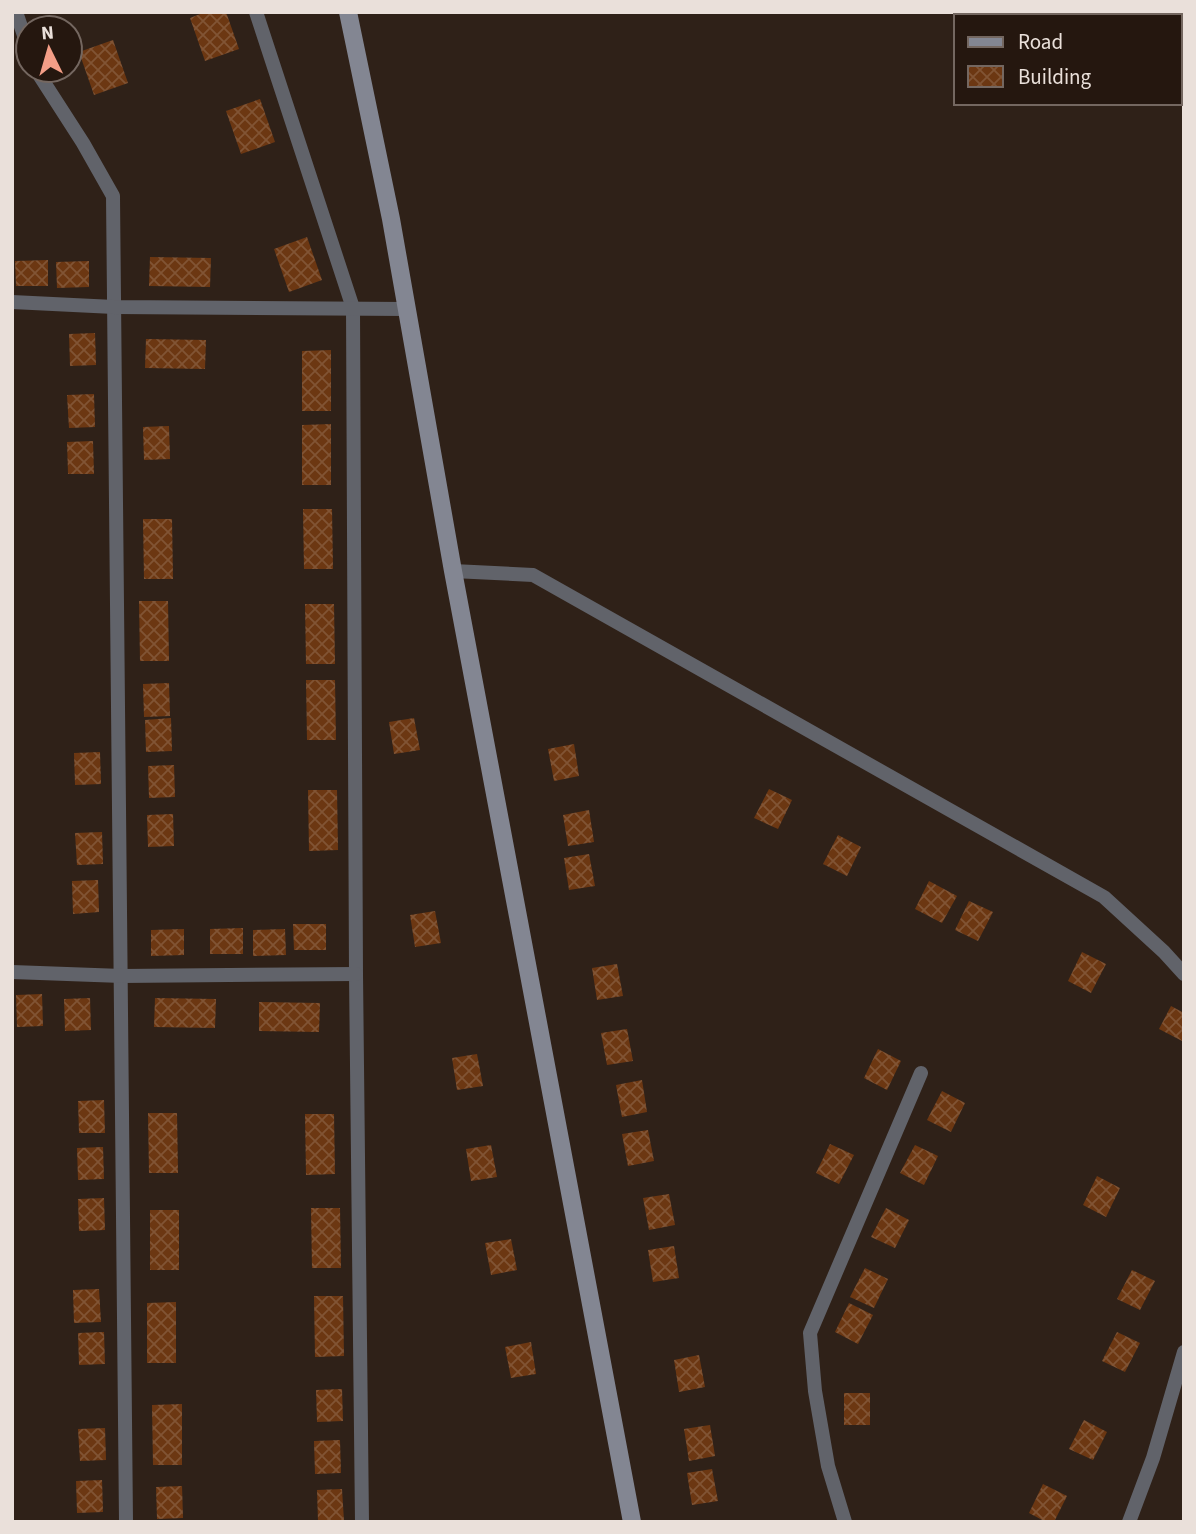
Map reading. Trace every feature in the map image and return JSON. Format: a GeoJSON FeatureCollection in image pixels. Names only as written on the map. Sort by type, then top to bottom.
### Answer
{"type":"FeatureCollection","features":[{"type":"Feature","properties":{"kind":"main road"},"geometry":{"type":"LineString","coordinates":[[348,12],[391,219],[453,571],[632,1522]]}},
{"type":"Feature","properties":{"kind":"street"},"geometry":{"type":"LineString","coordinates":[[256,12],[353,308],[362,1522]]}},
{"type":"Feature","properties":{"kind":"street"},"geometry":{"type":"LineString","coordinates":[[45,84],[113,196],[126,1522]]}},
{"type":"Feature","properties":{"kind":"street"},"geometry":{"type":"LineString","coordinates":[[12,302],[114,307],[405,309]]}},
{"type":"Feature","properties":{"kind":"street"},"geometry":{"type":"LineString","coordinates":[[453,571],[533,575],[1104,897],[1184,974]]}},
{"type":"Feature","properties":{"kind":"street"},"geometry":{"type":"LineString","coordinates":[[12,972],[122,976],[356,974]]}},
{"type":"Feature","properties":{"kind":"street"},"geometry":{"type":"LineString","coordinates":[[845,1522],[828,1466],[815,1391],[810,1333],[921,1073]]}},
{"type":"Feature","properties":{"kind":"street"},"geometry":{"type":"LineString","coordinates":[[1129,1522],[1153,1458],[1184,1352]]}},
{"type":"Feature","properties":{"kind":"building"},"geometry":{"type":"Polygon","coordinates":[[[205,12],[226,12],[239,49],[205,61],[190,18],[205,12]]]}},
{"type":"Feature","properties":{"kind":"building"},"geometry":{"type":"Polygon","coordinates":[[[113,40],[128,83],[94,95],[84,66],[84,50],[113,40]]]}},
{"type":"Feature","properties":{"kind":"building"},"geometry":{"type":"Polygon","coordinates":[[[260,99],[275,142],[241,154],[226,111],[260,99]]]}},
{"type":"Feature","properties":{"kind":"building"},"geometry":{"type":"Polygon","coordinates":[[[307,237],[322,280],[289,292],[274,249],[307,237]]]}},
{"type":"Feature","properties":{"kind":"building"},"geometry":{"type":"Polygon","coordinates":[[[150,257],[211,258],[210,287],[149,286],[150,257]]]}},
{"type":"Feature","properties":{"kind":"building"},"geometry":{"type":"Polygon","coordinates":[[[48,260],[48,286],[16,286],[15,261],[48,260]]]}},
{"type":"Feature","properties":{"kind":"building"},"geometry":{"type":"Polygon","coordinates":[[[89,261],[89,287],[57,288],[56,262],[89,261]]]}},
{"type":"Feature","properties":{"kind":"building"},"geometry":{"type":"Polygon","coordinates":[[[95,333],[96,365],[70,366],[69,334],[95,333]]]}},
{"type":"Feature","properties":{"kind":"building"},"geometry":{"type":"Polygon","coordinates":[[[146,339],[206,340],[205,369],[145,368],[146,339]]]}},
{"type":"Feature","properties":{"kind":"building"},"geometry":{"type":"Polygon","coordinates":[[[331,350],[331,411],[302,411],[302,351],[331,350]]]}},
{"type":"Feature","properties":{"kind":"building"},"geometry":{"type":"Polygon","coordinates":[[[94,394],[95,427],[69,428],[67,395],[94,394]]]}},
{"type":"Feature","properties":{"kind":"building"},"geometry":{"type":"Polygon","coordinates":[[[331,424],[331,485],[302,485],[302,425],[331,424]]]}},
{"type":"Feature","properties":{"kind":"building"},"geometry":{"type":"Polygon","coordinates":[[[169,426],[170,459],[144,460],[143,427],[169,426]]]}},
{"type":"Feature","properties":{"kind":"building"},"geometry":{"type":"Polygon","coordinates":[[[93,441],[94,474],[68,474],[67,442],[93,441]]]}},
{"type":"Feature","properties":{"kind":"building"},"geometry":{"type":"Polygon","coordinates":[[[303,509],[332,509],[333,569],[304,569],[303,509]]]}},
{"type":"Feature","properties":{"kind":"building"},"geometry":{"type":"Polygon","coordinates":[[[143,519],[172,519],[173,579],[144,579],[143,519]]]}},
{"type":"Feature","properties":{"kind":"building"},"geometry":{"type":"Polygon","coordinates":[[[139,601],[168,601],[169,661],[140,661],[139,601]]]}},
{"type":"Feature","properties":{"kind":"building"},"geometry":{"type":"Polygon","coordinates":[[[305,604],[334,604],[335,664],[306,664],[305,604]]]}},
{"type":"Feature","properties":{"kind":"building"},"geometry":{"type":"Polygon","coordinates":[[[306,680],[335,680],[336,740],[307,740],[306,680]]]}},
{"type":"Feature","properties":{"kind":"building"},"geometry":{"type":"Polygon","coordinates":[[[169,683],[170,716],[144,717],[143,684],[169,683]]]}},
{"type":"Feature","properties":{"kind":"building"},"geometry":{"type":"Polygon","coordinates":[[[171,718],[172,751],[146,752],[145,720],[171,718]]]}},
{"type":"Feature","properties":{"kind":"building"},"geometry":{"type":"Polygon","coordinates":[[[414,718],[420,750],[394,754],[389,722],[414,718]]]}},
{"type":"Feature","properties":{"kind":"building"},"geometry":{"type":"Polygon","coordinates":[[[574,744],[579,776],[554,781],[548,749],[574,744]]]}},
{"type":"Feature","properties":{"kind":"building"},"geometry":{"type":"Polygon","coordinates":[[[100,752],[101,784],[75,785],[74,753],[100,752]]]}},
{"type":"Feature","properties":{"kind":"building"},"geometry":{"type":"Polygon","coordinates":[[[174,765],[175,797],[149,798],[148,766],[174,765]]]}},
{"type":"Feature","properties":{"kind":"building"},"geometry":{"type":"Polygon","coordinates":[[[769,789],[792,800],[778,829],[754,818],[769,789]]]}},
{"type":"Feature","properties":{"kind":"building"},"geometry":{"type":"Polygon","coordinates":[[[308,790],[337,790],[338,850],[309,851],[308,790]]]}},
{"type":"Feature","properties":{"kind":"building"},"geometry":{"type":"Polygon","coordinates":[[[589,810],[594,842],[568,846],[563,815],[589,810]]]}},
{"type":"Feature","properties":{"kind":"building"},"geometry":{"type":"Polygon","coordinates":[[[173,814],[174,846],[148,847],[147,815],[173,814]]]}},
{"type":"Feature","properties":{"kind":"building"},"geometry":{"type":"Polygon","coordinates":[[[102,832],[103,864],[77,865],[75,833],[102,832]]]}},
{"type":"Feature","properties":{"kind":"building"},"geometry":{"type":"Polygon","coordinates":[[[838,835],[861,847],[847,876],[823,864],[838,835]]]}},
{"type":"Feature","properties":{"kind":"building"},"geometry":{"type":"Polygon","coordinates":[[[589,854],[595,886],[569,890],[564,858],[589,854]]]}},
{"type":"Feature","properties":{"kind":"building"},"geometry":{"type":"Polygon","coordinates":[[[98,880],[99,912],[73,914],[72,881],[98,880]]]}},
{"type":"Feature","properties":{"kind":"building"},"geometry":{"type":"Polygon","coordinates":[[[929,881],[957,896],[942,923],[915,909],[929,881]]]}},
{"type":"Feature","properties":{"kind":"building"},"geometry":{"type":"Polygon","coordinates":[[[969,901],[993,912],[978,941],[955,930],[969,901]]]}},
{"type":"Feature","properties":{"kind":"building"},"geometry":{"type":"Polygon","coordinates":[[[435,911],[441,943],[415,947],[410,915],[435,911]]]}},
{"type":"Feature","properties":{"kind":"building"},"geometry":{"type":"Polygon","coordinates":[[[293,924],[326,924],[326,950],[294,950],[293,924]]]}},
{"type":"Feature","properties":{"kind":"building"},"geometry":{"type":"Polygon","coordinates":[[[243,928],[243,954],[210,954],[210,929],[243,928]]]}},
{"type":"Feature","properties":{"kind":"building"},"geometry":{"type":"Polygon","coordinates":[[[184,929],[184,955],[151,956],[151,930],[184,929]]]}},
{"type":"Feature","properties":{"kind":"building"},"geometry":{"type":"Polygon","coordinates":[[[285,929],[286,955],[253,956],[253,930],[285,929]]]}},
{"type":"Feature","properties":{"kind":"building"},"geometry":{"type":"Polygon","coordinates":[[[1082,952],[1106,964],[1091,993],[1068,981],[1082,952]]]}},
{"type":"Feature","properties":{"kind":"building"},"geometry":{"type":"Polygon","coordinates":[[[617,964],[623,996],[597,1000],[592,968],[617,964]]]}},
{"type":"Feature","properties":{"kind":"building"},"geometry":{"type":"Polygon","coordinates":[[[42,994],[43,1026],[17,1027],[16,995],[42,994]]]}},
{"type":"Feature","properties":{"kind":"building"},"geometry":{"type":"Polygon","coordinates":[[[90,998],[91,1030],[65,1031],[64,999],[90,998]]]}},
{"type":"Feature","properties":{"kind":"building"},"geometry":{"type":"Polygon","coordinates":[[[155,998],[216,999],[215,1028],[154,1027],[155,998]]]}},
{"type":"Feature","properties":{"kind":"building"},"geometry":{"type":"Polygon","coordinates":[[[259,1002],[320,1003],[319,1032],[259,1031],[259,1002]]]}},
{"type":"Feature","properties":{"kind":"building"},"geometry":{"type":"Polygon","coordinates":[[[1171,1006],[1184,1013],[1184,1042],[1159,1029],[1171,1006]]]}},
{"type":"Feature","properties":{"kind":"building"},"geometry":{"type":"Polygon","coordinates":[[[627,1029],[633,1061],[607,1065],[601,1033],[627,1029]]]}},
{"type":"Feature","properties":{"kind":"building"},"geometry":{"type":"Polygon","coordinates":[[[878,1049],[901,1061],[887,1090],[864,1078],[878,1049]]]}},
{"type":"Feature","properties":{"kind":"building"},"geometry":{"type":"Polygon","coordinates":[[[477,1054],[483,1086],[457,1090],[452,1058],[477,1054]]]}},
{"type":"Feature","properties":{"kind":"building"},"geometry":{"type":"Polygon","coordinates":[[[642,1080],[647,1112],[622,1117],[616,1085],[642,1080]]]}},
{"type":"Feature","properties":{"kind":"building"},"geometry":{"type":"Polygon","coordinates":[[[942,1091],[965,1103],[951,1132],[927,1120],[942,1091]]]}},
{"type":"Feature","properties":{"kind":"building"},"geometry":{"type":"Polygon","coordinates":[[[104,1100],[105,1133],[79,1133],[78,1101],[104,1100]]]}},
{"type":"Feature","properties":{"kind":"building"},"geometry":{"type":"Polygon","coordinates":[[[148,1113],[177,1113],[178,1173],[149,1173],[148,1113]]]}},
{"type":"Feature","properties":{"kind":"building"},"geometry":{"type":"Polygon","coordinates":[[[305,1114],[334,1114],[335,1174],[306,1175],[305,1114]]]}},
{"type":"Feature","properties":{"kind":"building"},"geometry":{"type":"Polygon","coordinates":[[[648,1130],[654,1161],[628,1166],[622,1134],[648,1130]]]}},
{"type":"Feature","properties":{"kind":"building"},"geometry":{"type":"Polygon","coordinates":[[[830,1144],[854,1155],[839,1184],[816,1173],[830,1144]]]}},
{"type":"Feature","properties":{"kind":"building"},"geometry":{"type":"Polygon","coordinates":[[[491,1145],[497,1177],[471,1181],[466,1149],[491,1145]]]}},
{"type":"Feature","properties":{"kind":"building"},"geometry":{"type":"Polygon","coordinates":[[[915,1145],[938,1156],[924,1185],[900,1173],[915,1145]]]}},
{"type":"Feature","properties":{"kind":"building"},"geometry":{"type":"Polygon","coordinates":[[[103,1147],[104,1179],[78,1180],[77,1148],[103,1147]]]}},
{"type":"Feature","properties":{"kind":"building"},"geometry":{"type":"Polygon","coordinates":[[[1097,1176],[1120,1188],[1106,1217],[1083,1205],[1097,1176]]]}},
{"type":"Feature","properties":{"kind":"building"},"geometry":{"type":"Polygon","coordinates":[[[669,1194],[675,1225],[649,1230],[643,1198],[669,1194]]]}},
{"type":"Feature","properties":{"kind":"building"},"geometry":{"type":"Polygon","coordinates":[[[104,1198],[105,1230],[79,1231],[78,1199],[104,1198]]]}},
{"type":"Feature","properties":{"kind":"building"},"geometry":{"type":"Polygon","coordinates":[[[311,1208],[340,1208],[341,1268],[312,1268],[311,1208]]]}},
{"type":"Feature","properties":{"kind":"building"},"geometry":{"type":"Polygon","coordinates":[[[886,1208],[909,1220],[895,1248],[871,1237],[886,1208]]]}},
{"type":"Feature","properties":{"kind":"building"},"geometry":{"type":"Polygon","coordinates":[[[150,1210],[179,1210],[179,1270],[150,1270],[150,1210]]]}},
{"type":"Feature","properties":{"kind":"building"},"geometry":{"type":"Polygon","coordinates":[[[511,1239],[517,1270],[491,1275],[485,1243],[511,1239]]]}},
{"type":"Feature","properties":{"kind":"building"},"geometry":{"type":"Polygon","coordinates":[[[674,1246],[679,1278],[653,1282],[648,1250],[674,1246]]]}},
{"type":"Feature","properties":{"kind":"building"},"geometry":{"type":"Polygon","coordinates":[[[865,1268],[888,1279],[874,1308],[850,1297],[865,1268]]]}},
{"type":"Feature","properties":{"kind":"building"},"geometry":{"type":"Polygon","coordinates":[[[1132,1270],[1155,1281],[1140,1310],[1117,1299],[1132,1270]]]}},
{"type":"Feature","properties":{"kind":"building"},"geometry":{"type":"Polygon","coordinates":[[[99,1289],[101,1322],[74,1323],[73,1290],[99,1289]]]}},
{"type":"Feature","properties":{"kind":"building"},"geometry":{"type":"Polygon","coordinates":[[[314,1296],[343,1296],[344,1356],[315,1357],[314,1296]]]}},
{"type":"Feature","properties":{"kind":"building"},"geometry":{"type":"Polygon","coordinates":[[[176,1302],[176,1363],[147,1363],[147,1303],[176,1302]]]}},
{"type":"Feature","properties":{"kind":"building"},"geometry":{"type":"Polygon","coordinates":[[[849,1303],[873,1315],[858,1344],[835,1332],[849,1303]]]}},
{"type":"Feature","properties":{"kind":"building"},"geometry":{"type":"Polygon","coordinates":[[[104,1332],[105,1364],[79,1365],[78,1333],[104,1332]]]}},
{"type":"Feature","properties":{"kind":"building"},"geometry":{"type":"Polygon","coordinates":[[[1117,1332],[1140,1343],[1125,1372],[1102,1361],[1117,1332]]]}},
{"type":"Feature","properties":{"kind":"building"},"geometry":{"type":"Polygon","coordinates":[[[531,1342],[536,1374],[511,1378],[505,1347],[531,1342]]]}},
{"type":"Feature","properties":{"kind":"building"},"geometry":{"type":"Polygon","coordinates":[[[699,1355],[705,1387],[679,1392],[674,1360],[699,1355]]]}},
{"type":"Feature","properties":{"kind":"building"},"geometry":{"type":"Polygon","coordinates":[[[342,1389],[343,1421],[317,1422],[316,1390],[342,1389]]]}},
{"type":"Feature","properties":{"kind":"building"},"geometry":{"type":"Polygon","coordinates":[[[844,1393],[870,1393],[870,1425],[844,1425],[844,1393]]]}},
{"type":"Feature","properties":{"kind":"building"},"geometry":{"type":"Polygon","coordinates":[[[182,1404],[182,1465],[153,1465],[152,1405],[182,1404]]]}},
{"type":"Feature","properties":{"kind":"building"},"geometry":{"type":"Polygon","coordinates":[[[1084,1420],[1107,1432],[1093,1460],[1069,1449],[1084,1420]]]}},
{"type":"Feature","properties":{"kind":"building"},"geometry":{"type":"Polygon","coordinates":[[[710,1425],[715,1456],[689,1461],[684,1429],[710,1425]]]}},
{"type":"Feature","properties":{"kind":"building"},"geometry":{"type":"Polygon","coordinates":[[[105,1428],[106,1460],[80,1461],[78,1429],[105,1428]]]}},
{"type":"Feature","properties":{"kind":"building"},"geometry":{"type":"Polygon","coordinates":[[[340,1440],[341,1473],[315,1474],[314,1441],[340,1440]]]}},
{"type":"Feature","properties":{"kind":"building"},"geometry":{"type":"Polygon","coordinates":[[[712,1469],[718,1501],[692,1505],[687,1473],[712,1469]]]}},
{"type":"Feature","properties":{"kind":"building"},"geometry":{"type":"Polygon","coordinates":[[[102,1480],[103,1512],[77,1513],[76,1481],[102,1480]]]}},
{"type":"Feature","properties":{"kind":"building"},"geometry":{"type":"Polygon","coordinates":[[[1043,1484],[1067,1496],[1054,1522],[1046,1522],[1029,1513],[1043,1484]]]}},
{"type":"Feature","properties":{"kind":"building"},"geometry":{"type":"Polygon","coordinates":[[[182,1486],[183,1518],[157,1519],[156,1487],[182,1486]]]}},
{"type":"Feature","properties":{"kind":"building"},"geometry":{"type":"Polygon","coordinates":[[[342,1489],[344,1521],[318,1522],[317,1490],[342,1489]]]}}]}
